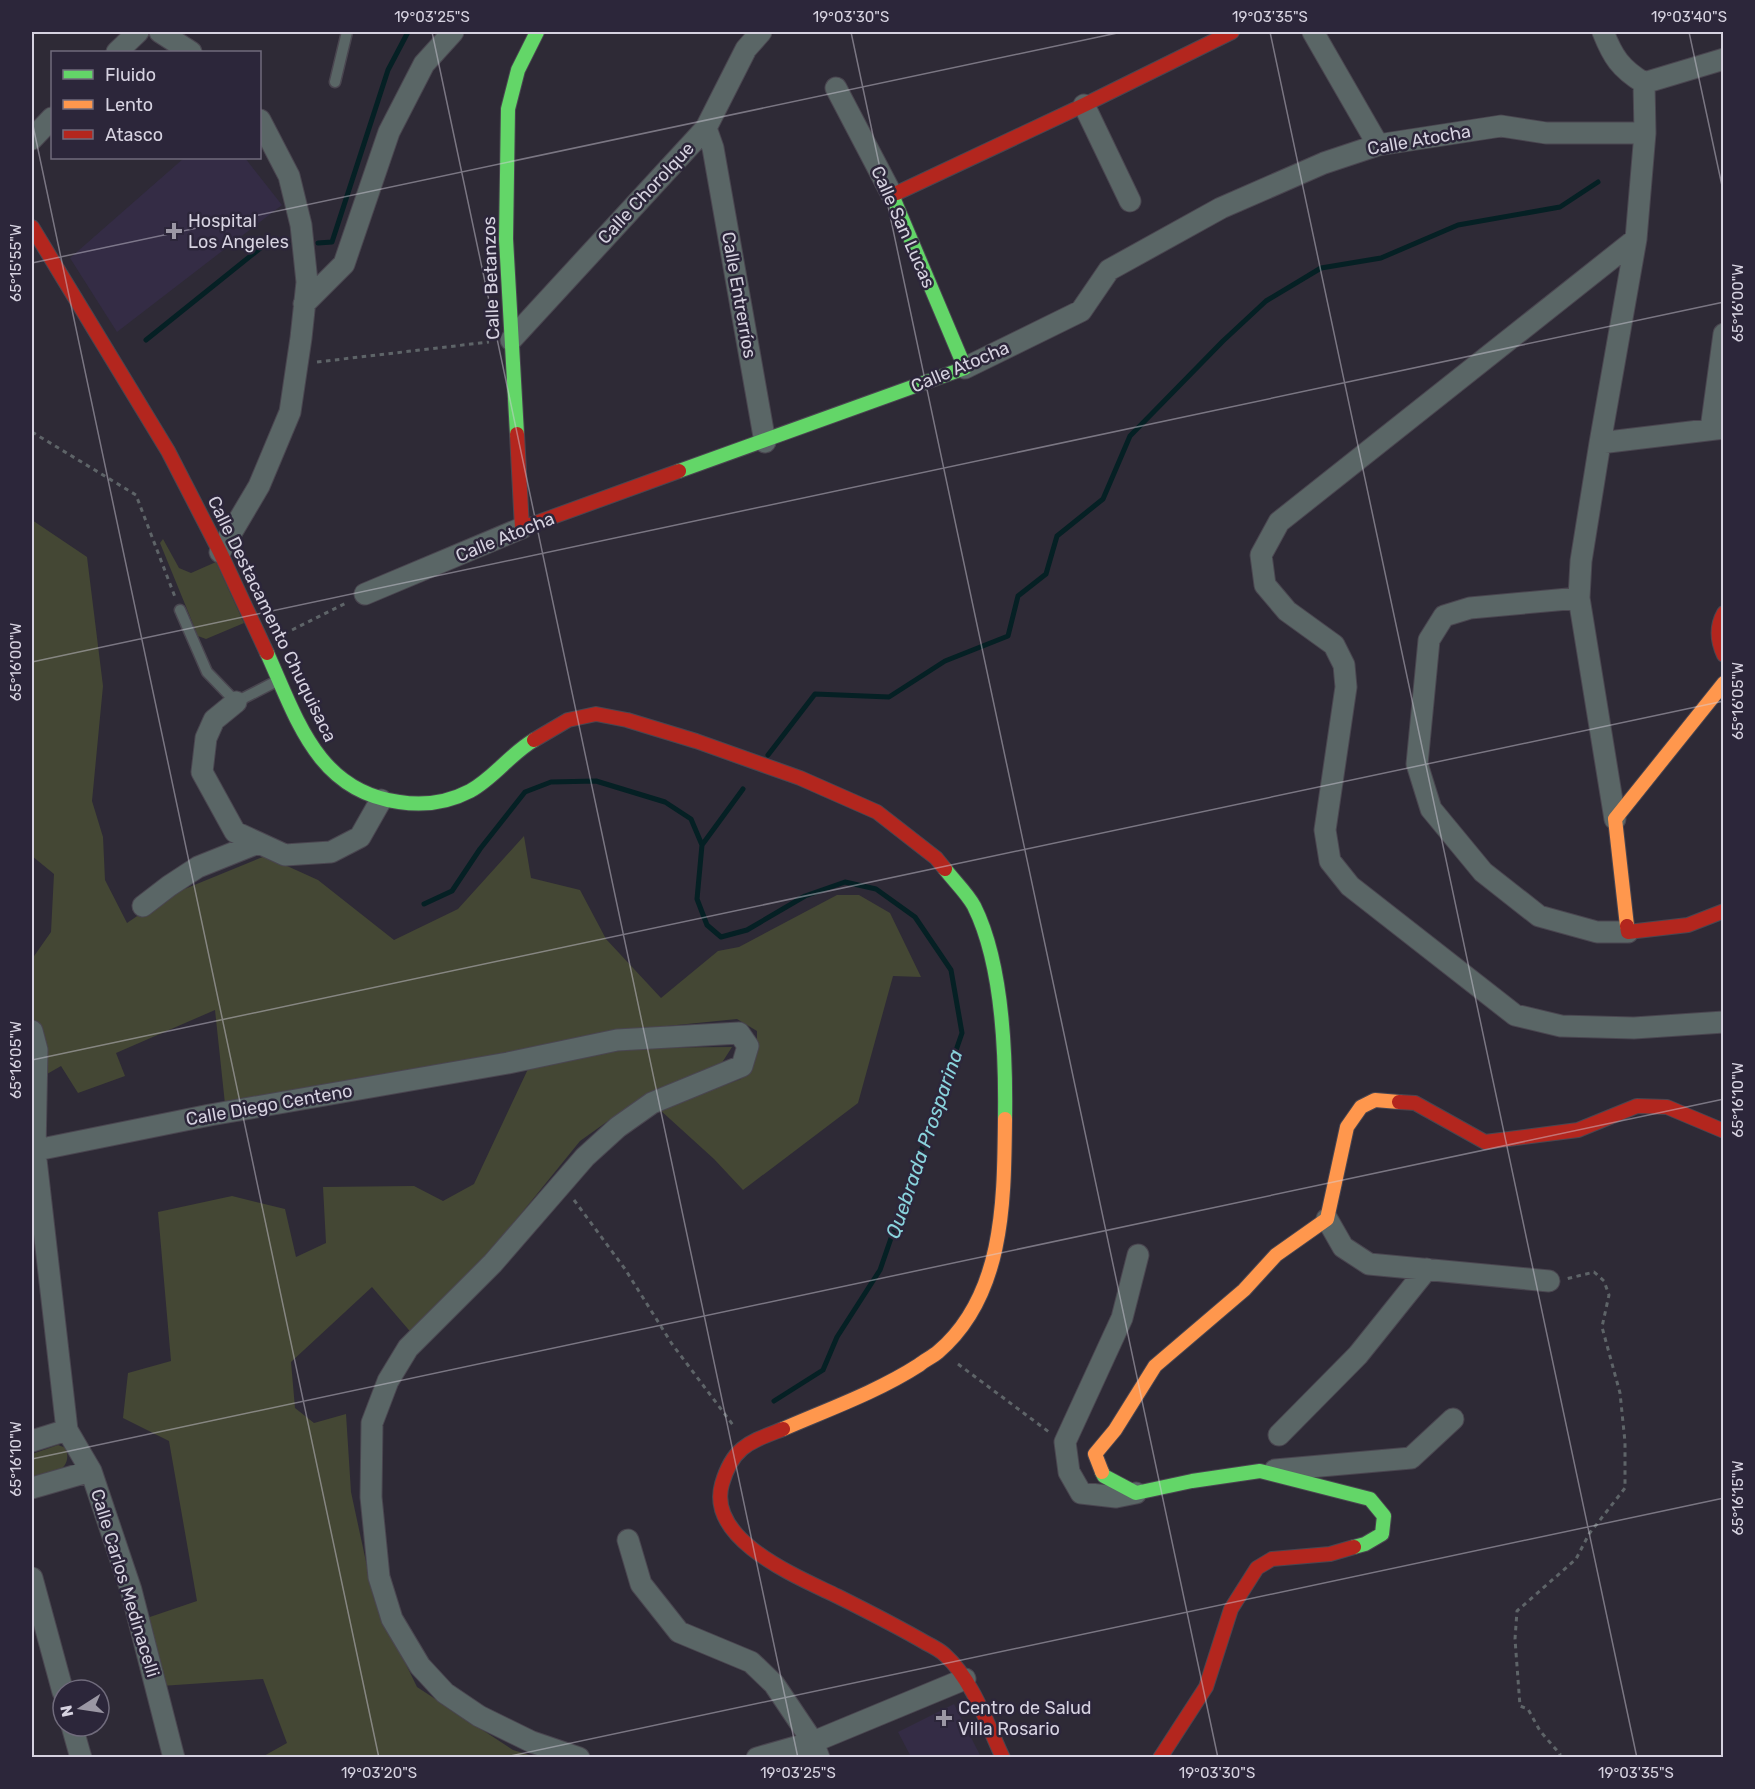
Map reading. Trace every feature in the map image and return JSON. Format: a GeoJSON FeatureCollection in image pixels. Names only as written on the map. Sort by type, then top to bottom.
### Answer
{"type":"FeatureCollection","features":[{"type":"Feature","properties":{"kind":"street"},"geometry":{"type":"LineString","coordinates":[[118,51],[138,32]]}},
{"type":"Feature","properties":{"kind":"street"},"geometry":{"type":"LineString","coordinates":[[160,32],[189,51]]}},
{"type":"Feature","properties":{"kind":"street"},"geometry":{"type":"LineString","coordinates":[[304,304],[344,264],[389,132],[424,64],[453,32]]}},
{"type":"Feature","properties":{"kind":"street","name":"Calle Betanzos"},"geometry":{"type":"LineString","coordinates":[[522,528],[506,239],[508,109],[518,70],[537,32]]}},
{"type":"Feature","properties":{"kind":"street","name":"Calle Chorolque"},"geometry":{"type":"LineString","coordinates":[[511,340],[706,128],[746,49],[761,32]]}},
{"type":"Feature","properties":{"kind":"street"},"geometry":{"type":"LineString","coordinates":[[892,195],[1084,105],[1232,32]]}},
{"type":"Feature","properties":{"kind":"street"},"geometry":{"type":"LineString","coordinates":[[1313,32],[1378,145]]}},
{"type":"Feature","properties":{"kind":"street"},"geometry":{"type":"LineString","coordinates":[[1604,32],[1611,50],[1626,71],[1644,83]]}},
{"type":"Feature","properties":{"kind":"street"},"geometry":{"type":"LineString","coordinates":[[1644,83],[1724,59]]}},
{"type":"Feature","properties":{"kind":"street"},"geometry":{"type":"LineString","coordinates":[[1628,932],[1615,819],[1579,598],[1581,561],[1636,239],[1645,133],[1644,83]]}},
{"type":"Feature","properties":{"kind":"street","name":"Calle San Lucas"},"geometry":{"type":"LineString","coordinates":[[836,88],[892,195],[965,368]]}},
{"type":"Feature","properties":{"kind":"street"},"geometry":{"type":"LineString","coordinates":[[1084,105],[1130,201]]}},
{"type":"Feature","properties":{"kind":"street"},"geometry":{"type":"LineString","coordinates":[[32,139],[51,119]]}},
{"type":"Feature","properties":{"kind":"street"},"geometry":{"type":"LineString","coordinates":[[220,552],[259,486],[290,412],[307,282],[301,225],[289,176],[261,122]]}},
{"type":"Feature","properties":{"kind":"street","name":"Calle Atocha"},"geometry":{"type":"LineString","coordinates":[[365,594],[522,528],[965,368],[1081,311],[1109,270],[1221,208],[1324,163],[1378,145],[1501,126],[1546,133],[1645,133]]}},
{"type":"Feature","properties":{"kind":"street","name":"Calle Entrerríos"},"geometry":{"type":"LineString","coordinates":[[706,128],[713,148],[765,442]]}},
{"type":"Feature","properties":{"kind":"street","name":"Calle Destacamento Chuquisaca"},"geometry":{"type":"LineString","coordinates":[[32,227],[168,451],[220,552],[307,740],[327,766],[352,788],[381,800],[417,805],[448,801],[472,790],[495,773],[524,746],[541,735],[568,720],[596,714],[627,720],[686,738],[800,778],[877,812],[936,858],[973,904],[993,957],[1006,1067],[1004,1192],[993,1263],[970,1316],[939,1352],[895,1380],[746,1444],[734,1456],[726,1470],[720,1491],[724,1517],[745,1543],[771,1563],[911,1634],[945,1654],[965,1679],[1003,1758]]}},
{"type":"Feature","properties":{"kind":"street"},"geometry":{"type":"LineString","coordinates":[[1636,239],[1279,522],[1261,555],[1265,585],[1287,611],[1334,645],[1344,665],[1346,687],[1325,830],[1330,861],[1350,886],[1515,1015],[1561,1026],[1634,1028],[1724,1022]]}},
{"type":"Feature","properties":{"kind":"street"},"geometry":{"type":"LineString","coordinates":[[1600,443],[1717,428],[1724,334]]}},
{"type":"Feature","properties":{"kind":"street"},"geometry":{"type":"LineString","coordinates":[[1579,598],[1470,608],[1444,616],[1429,640],[1417,764],[1431,809],[1483,872],[1539,916],[1597,932],[1628,932],[1688,925],[1724,911]]}},
{"type":"Feature","properties":{"kind":"street"},"geometry":{"type":"LineString","coordinates":[[1724,613],[1717,632],[1719,646],[1724,655]]}},
{"type":"Feature","properties":{"kind":"street"},"geometry":{"type":"LineString","coordinates":[[1615,819],[1724,683]]}},
{"type":"Feature","properties":{"kind":"street"},"geometry":{"type":"LineString","coordinates":[[236,702],[214,720],[206,738],[202,772],[235,832],[285,855],[331,852],[360,837],[381,800]]}},
{"type":"Feature","properties":{"kind":"street"},"geometry":{"type":"LineString","coordinates":[[143,906],[198,867],[258,843]]}},
{"type":"Feature","properties":{"kind":"street","name":"Calle Carlos Medinacelli"},"geometry":{"type":"LineString","coordinates":[[32,1031],[37,1050],[33,1151],[67,1430],[91,1471],[131,1590],[174,1758]]}},
{"type":"Feature","properties":{"kind":"street","name":"Calle Diego Centeno"},"geometry":{"type":"LineString","coordinates":[[33,1151],[210,1115],[508,1063],[617,1040],[739,1033],[748,1047],[742,1066],[652,1103],[618,1127],[585,1157],[559,1187]]}},
{"type":"Feature","properties":{"kind":"street"},"geometry":{"type":"LineString","coordinates":[[1550,1281],[1369,1264],[1343,1247],[1327,1219],[1347,1127],[1361,1107],[1376,1100],[1415,1103],[1485,1142],[1578,1130],[1637,1106],[1667,1107],[1724,1131]]}},
{"type":"Feature","properties":{"kind":"street"},"geometry":{"type":"LineString","coordinates":[[559,1187],[493,1263],[408,1348],[388,1381],[372,1423],[371,1497],[379,1577],[392,1619],[420,1666],[446,1693],[479,1716],[532,1742],[579,1758]]}},
{"type":"Feature","properties":{"kind":"street"},"geometry":{"type":"LineString","coordinates":[[1136,1493],[1104,1476],[1095,1454],[1115,1430],[1155,1366],[1244,1290],[1276,1255],[1327,1219]]}},
{"type":"Feature","properties":{"kind":"street"},"geometry":{"type":"LineString","coordinates":[[1137,1255],[1122,1318],[1065,1442],[1069,1472],[1081,1493],[1116,1497],[1192,1481],[1260,1472],[1411,1458],[1454,1419]]}},
{"type":"Feature","properties":{"kind":"street"},"geometry":{"type":"LineString","coordinates":[[1279,1435],[1358,1355],[1427,1269]]}},
{"type":"Feature","properties":{"kind":"street"},"geometry":{"type":"LineString","coordinates":[[32,1441],[67,1430]]}},
{"type":"Feature","properties":{"kind":"street"},"geometry":{"type":"LineString","coordinates":[[32,1488],[91,1471]]}},
{"type":"Feature","properties":{"kind":"street"},"geometry":{"type":"LineString","coordinates":[[1160,1758],[1206,1687],[1231,1609],[1257,1568],[1272,1559],[1330,1554],[1365,1544],[1382,1534],[1384,1516],[1370,1499],[1260,1472]]}},
{"type":"Feature","properties":{"kind":"street"},"geometry":{"type":"LineString","coordinates":[[628,1540],[641,1584],[679,1632],[751,1662],[774,1684],[816,1750]]}},
{"type":"Feature","properties":{"kind":"street"},"geometry":{"type":"LineString","coordinates":[[32,1578],[59,1678]]}},
{"type":"Feature","properties":{"kind":"street"},"geometry":{"type":"LineString","coordinates":[[757,1758],[816,1750],[965,1679]]}},
{"type":"Feature","properties":{"kind":"street"},"geometry":{"type":"LineString","coordinates":[[75,1738],[81,1758]]}},
{"type":"Feature","properties":{"kind":"lane"},"geometry":{"type":"LineString","coordinates":[[335,82],[347,32]]}},
{"type":"Feature","properties":{"kind":"lane"},"geometry":{"type":"LineString","coordinates":[[180,610],[207,672],[236,702],[280,680]]}},
{"type":"Feature","properties":{"kind":"path"},"geometry":{"type":"LineString","coordinates":[[297,364],[511,340]]}},
{"type":"Feature","properties":{"kind":"path"},"geometry":{"type":"LineString","coordinates":[[32,432],[136,495],[180,610]]}},
{"type":"Feature","properties":{"kind":"path"},"geometry":{"type":"LineString","coordinates":[[264,644],[365,594]]}},
{"type":"Feature","properties":{"kind":"path"},"geometry":{"type":"LineString","coordinates":[[559,1187],[579,1205],[625,1269],[672,1344],[735,1427]]}},
{"type":"Feature","properties":{"kind":"path"},"geometry":{"type":"LineString","coordinates":[[1550,1281],[1575,1278],[1594,1272],[1604,1281],[1609,1295],[1602,1327],[1620,1393],[1625,1442],[1625,1488],[1589,1534],[1576,1559],[1517,1611],[1515,1639],[1520,1706],[1528,1709],[1540,1731],[1560,1754],[1559,1758]]}},
{"type":"Feature","properties":{"kind":"path"},"geometry":{"type":"LineString","coordinates":[[939,1352],[1065,1442]]}},
{"type":"Feature","properties":{"kind":"shaded area","name":"Hospital Los Angeles"},"geometry":{"type":"Polygon","coordinates":[[[183,159],[246,159],[282,205],[117,332],[70,258],[183,159]]]}},
{"type":"Feature","properties":{"kind":"shaded area","name":"Centro de Salud Villa Rosario"},"geometry":{"type":"Polygon","coordinates":[[[954,1704],[981,1757],[911,1757],[898,1732],[954,1704]]]}},
{"type":"Feature","properties":{"kind":"green space"},"geometry":{"type":"Polygon","coordinates":[[[32,520],[87,557],[103,686],[92,801],[103,837],[105,880],[127,923],[165,897],[265,856],[318,880],[394,940],[458,909],[524,836],[531,878],[580,890],[606,939],[661,998],[718,951],[739,947],[837,895],[859,895],[890,913],[921,977],[893,976],[858,1103],[743,1190],[714,1159],[659,1109],[741,1079],[757,1054],[757,1031],[737,1019],[627,1030],[225,1104],[215,1010],[116,1053],[125,1076],[78,1093],[61,1066],[33,1082],[32,959],[51,932],[54,874],[32,856],[32,520]]]}},
{"type":"Feature","properties":{"kind":"green space"},"geometry":{"type":"Polygon","coordinates":[[[163,539],[179,568],[191,573],[216,562],[244,623],[206,639],[198,636],[160,543],[163,539]]]}},
{"type":"Feature","properties":{"kind":"green space"},"geometry":{"type":"Polygon","coordinates":[[[732,1047],[716,1072],[643,1096],[580,1141],[498,1242],[414,1336],[372,1287],[291,1362],[295,1408],[314,1423],[346,1414],[351,1492],[374,1599],[417,1687],[513,1750],[536,1757],[262,1757],[287,1743],[263,1679],[161,1686],[144,1619],[197,1601],[169,1441],[123,1418],[128,1373],[171,1361],[158,1212],[232,1196],[285,1209],[296,1257],[326,1243],[323,1187],[414,1186],[443,1201],[474,1184],[528,1069],[621,1048],[732,1047]]]}},
{"type":"Feature","properties":{"kind":"green space"},"geometry":{"type":"Polygon","coordinates":[[[58,1445],[66,1448],[66,1463],[63,1467],[53,1473],[32,1479],[32,1454],[58,1445]]]}},
{"type":"Feature","properties":{"kind":"waterway"},"geometry":{"type":"LineString","coordinates":[[318,243],[332,242],[388,70],[408,32]]}},
{"type":"Feature","properties":{"kind":"waterway","name":"Quebrada Prosparina"},"geometry":{"type":"LineString","coordinates":[[768,755],[815,694],[889,697],[945,661],[1008,636],[1018,596],[1046,574],[1057,536],[1103,499],[1130,436],[1223,341],[1266,301],[1321,268],[1381,258],[1458,225],[1560,207],[1598,182]]}},
{"type":"Feature","properties":{"kind":"waterway"},"geometry":{"type":"LineString","coordinates":[[146,340],[263,246],[288,244]]}},
{"type":"Feature","properties":{"kind":"waterway"},"geometry":{"type":"LineString","coordinates":[[424,904],[452,891],[480,849],[525,792],[551,782],[596,781],[665,802],[691,819],[702,845]]}},
{"type":"Feature","properties":{"kind":"waterway","name":"Quebrada Prosparina"},"geometry":{"type":"LineString","coordinates":[[743,789],[702,845],[697,899],[707,925],[721,937],[747,930],[805,896],[845,882],[876,889],[915,917],[951,970],[962,1033],[880,1270],[837,1337],[823,1370],[774,1401]]}},
{"type":"Feature","properties":{"kind":"traffic: fast"},"geometry":{"type":"LineString","coordinates":[[517,434],[506,239],[508,109],[518,70],[537,32]]}},
{"type":"Feature","properties":{"kind":"traffic: fast"},"geometry":{"type":"LineString","coordinates":[[679,471],[965,368],[892,195],[897,193]]}},
{"type":"Feature","properties":{"kind":"traffic: fast"},"geometry":{"type":"LineString","coordinates":[[267,653],[300,726],[314,748],[329,767],[348,783],[371,795],[417,804],[453,798],[479,786],[534,740]]}},
{"type":"Feature","properties":{"kind":"traffic: fast"},"geometry":{"type":"LineString","coordinates":[[945,869],[974,906],[984,929],[991,955],[1001,1010],[1005,1066],[1005,1119]]}},
{"type":"Feature","properties":{"kind":"traffic: fast"},"geometry":{"type":"LineString","coordinates":[[1102,1472],[1104,1476],[1136,1493],[1192,1481],[1260,1471],[1370,1499],[1384,1516],[1382,1534],[1365,1544],[1354,1547]]}},
{"type":"Feature","properties":{"kind":"traffic: slow"},"geometry":{"type":"LineString","coordinates":[[1627,926],[1615,819],[1724,683]]}},
{"type":"Feature","properties":{"kind":"traffic: slow"},"geometry":{"type":"LineString","coordinates":[[1102,1472],[1095,1454],[1115,1430],[1155,1366],[1244,1290],[1276,1255],[1327,1219],[1347,1127],[1361,1107],[1375,1100],[1399,1102]]}},
{"type":"Feature","properties":{"kind":"traffic: slow"},"geometry":{"type":"LineString","coordinates":[[783,1429],[852,1400],[903,1375],[938,1352],[960,1329],[977,1303],[996,1244],[1004,1181],[1005,1119]]}},
{"type":"Feature","properties":{"kind":"traffic: jam"},"geometry":{"type":"LineString","coordinates":[[897,193],[1232,32]]}},
{"type":"Feature","properties":{"kind":"traffic: jam"},"geometry":{"type":"LineString","coordinates":[[32,227],[168,451],[220,552],[267,653]]}},
{"type":"Feature","properties":{"kind":"traffic: jam"},"geometry":{"type":"LineString","coordinates":[[517,434],[522,528],[679,471]]}},
{"type":"Feature","properties":{"kind":"traffic: jam"},"geometry":{"type":"LineString","coordinates":[[1724,613],[1718,634],[1724,655]]}},
{"type":"Feature","properties":{"kind":"traffic: jam"},"geometry":{"type":"LineString","coordinates":[[534,740],[568,720],[596,714],[627,720],[696,741],[800,778],[877,812],[936,858],[945,869]]}},
{"type":"Feature","properties":{"kind":"traffic: jam"},"geometry":{"type":"LineString","coordinates":[[1627,926],[1628,932],[1688,925],[1724,911]]}},
{"type":"Feature","properties":{"kind":"traffic: jam"},"geometry":{"type":"LineString","coordinates":[[1399,1102],[1415,1103],[1485,1142],[1578,1130],[1637,1106],[1667,1107],[1724,1131]]}},
{"type":"Feature","properties":{"kind":"traffic: jam"},"geometry":{"type":"LineString","coordinates":[[783,1429],[744,1447],[737,1453],[726,1471],[722,1484],[721,1504],[728,1522],[741,1539],[779,1567],[943,1653],[955,1665],[971,1690],[1003,1758]]}},
{"type":"Feature","properties":{"kind":"traffic: jam"},"geometry":{"type":"LineString","coordinates":[[1160,1758],[1206,1687],[1231,1609],[1257,1568],[1272,1559],[1330,1554],[1354,1547]]}},
{"type":"Feature","properties":{"kind":"place","name":"Hospital Los Angeles"},"geometry":{"type":"Point","coordinates":[174,231]}},
{"type":"Feature","properties":{"kind":"place","name":"Centro de Salud Villa Rosario"},"geometry":{"type":"Point","coordinates":[944,1718]}}]}
